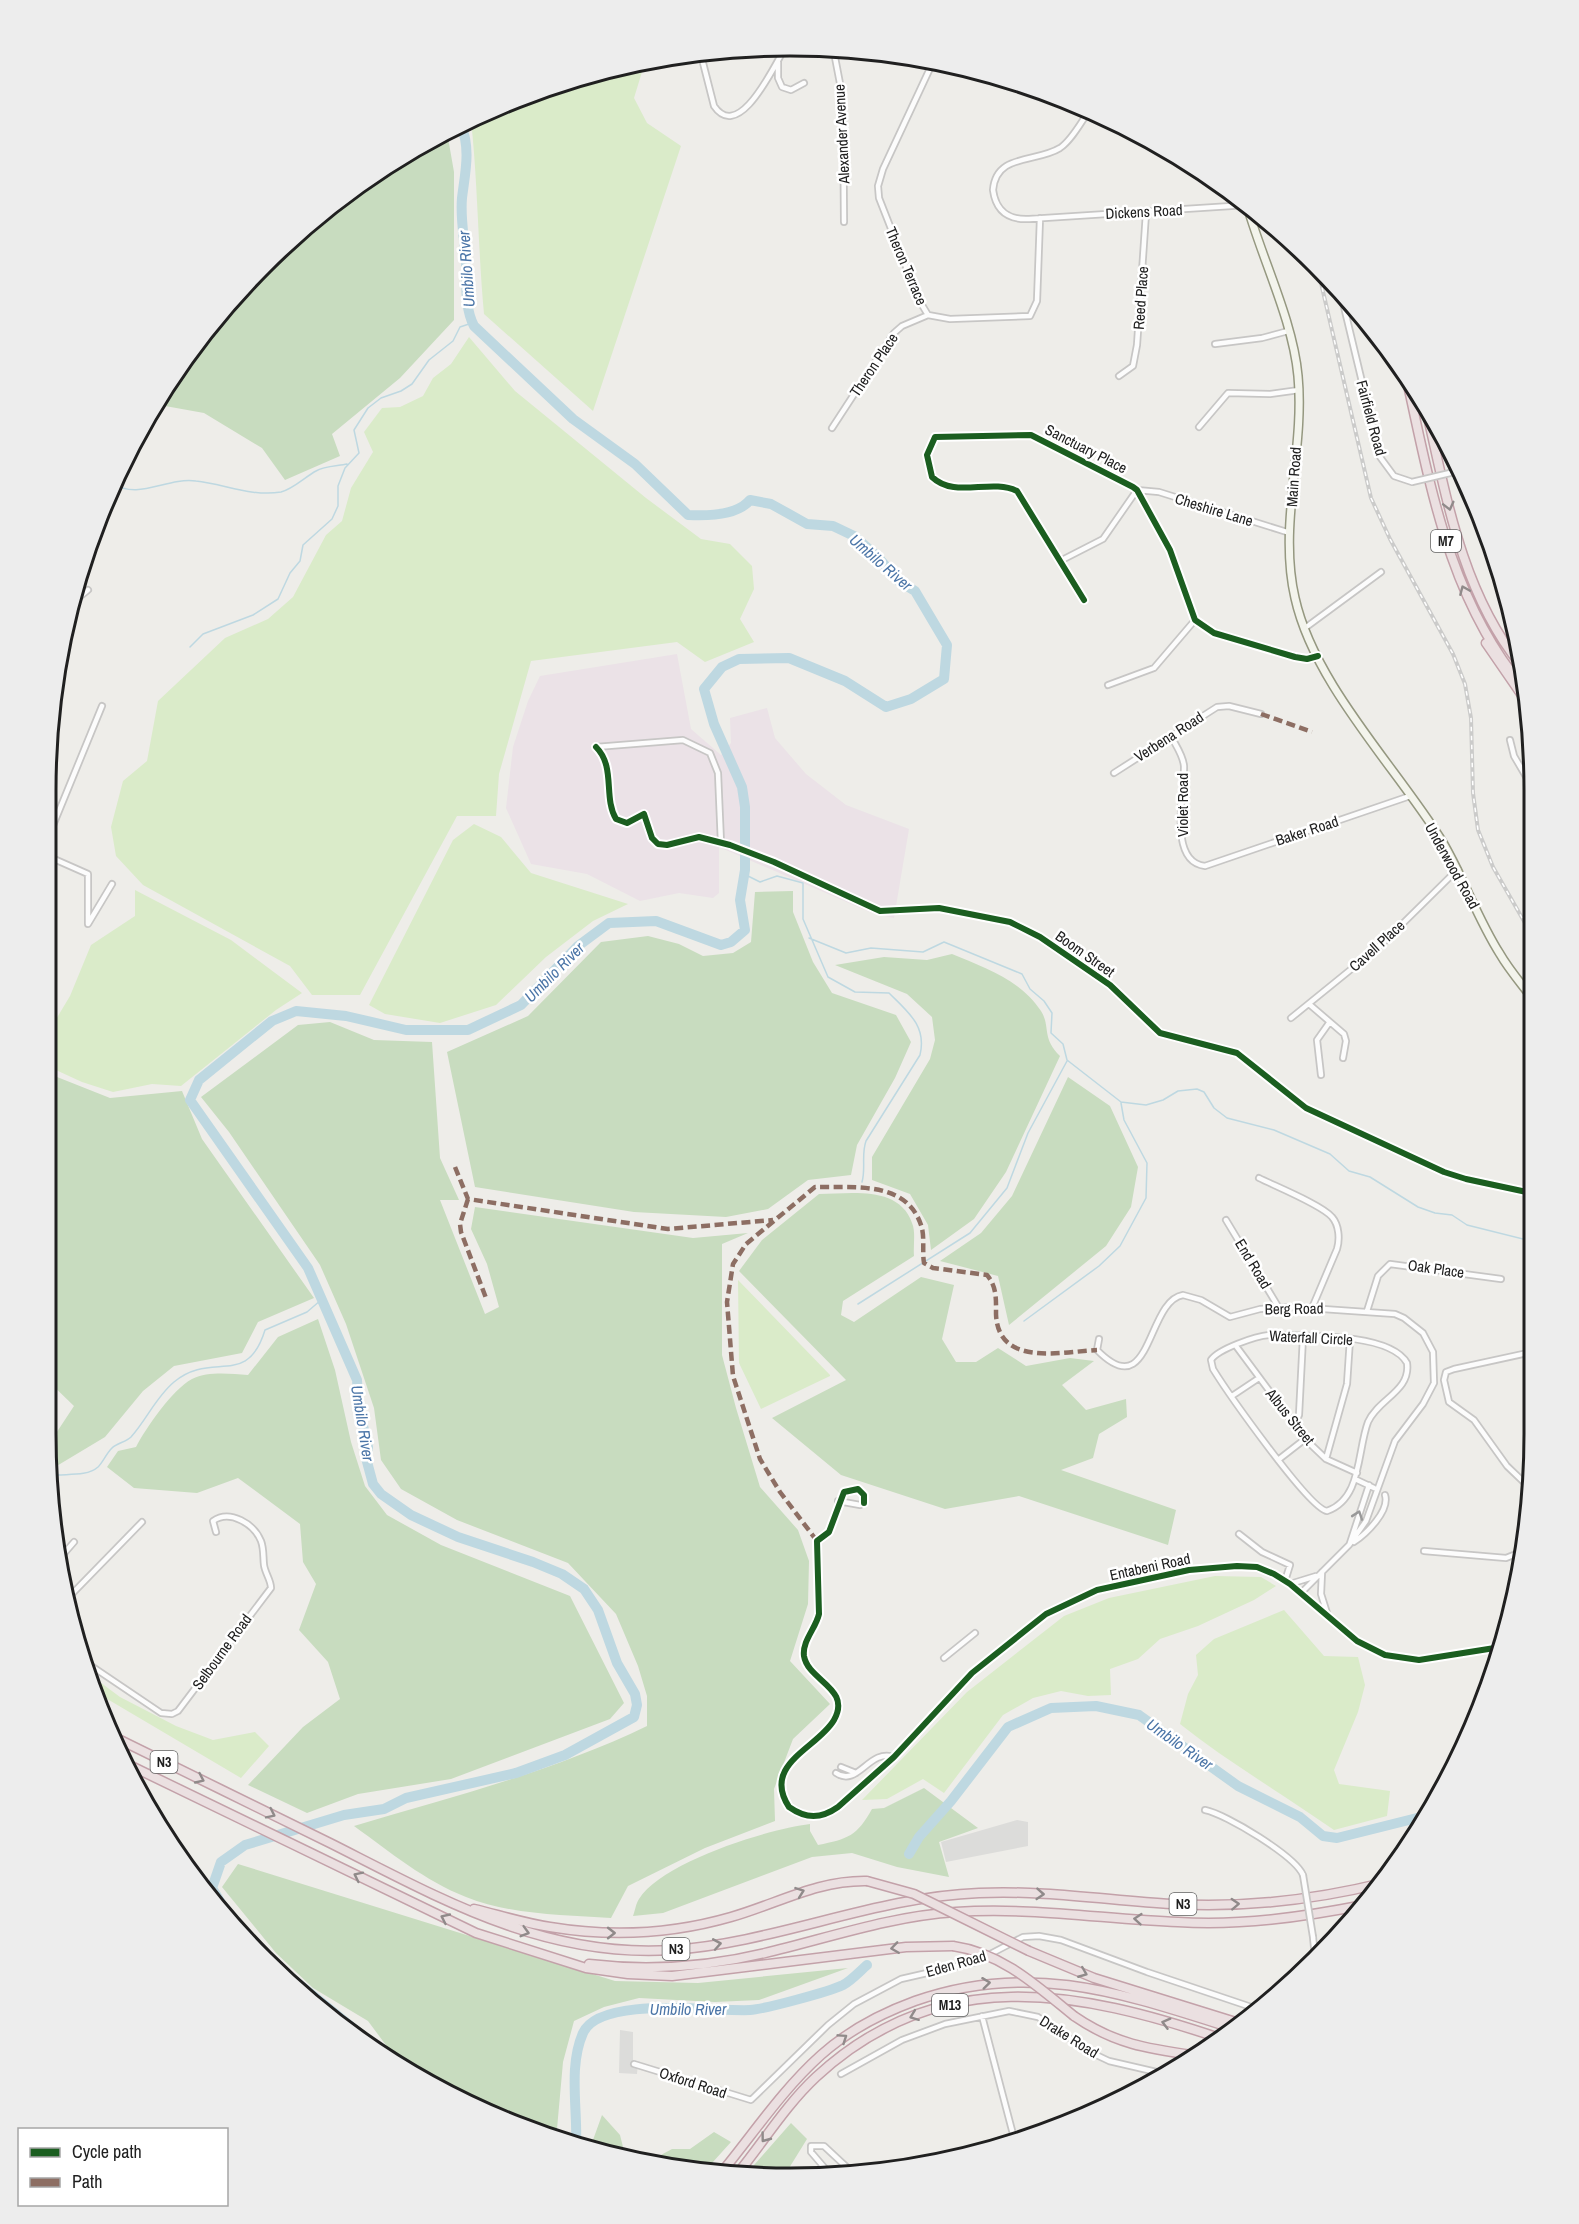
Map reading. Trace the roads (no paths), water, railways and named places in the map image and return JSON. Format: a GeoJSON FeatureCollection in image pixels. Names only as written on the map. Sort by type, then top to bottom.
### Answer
{"type":"FeatureCollection","features":[{"type":"Feature","properties":{"kind":"highway","name":"M7"},"geometry":{"type":"LineString","coordinates":[[1413,403],[1445,538],[1476,616],[1514,674]]}},
{"type":"Feature","properties":{"kind":"highway","name":"M7"},"geometry":{"type":"LineString","coordinates":[[1433,437],[1449,507],[1468,569],[1492,622],[1509,648]]}},
{"type":"Feature","properties":{"kind":"highway"},"geometry":{"type":"LineString","coordinates":[[1476,616],[1490,652],[1516,687]]}},
{"type":"Feature","properties":{"kind":"highway","name":"N3"},"geometry":{"type":"LineString","coordinates":[[123,1741],[417,1887],[498,1924],[543,1937],[594,1947],[648,1951],[724,1943],[860,1910],[941,1895],[1020,1893],[1174,1904],[1225,1905],[1319,1896],[1369,1885]]}},
{"type":"Feature","properties":{"kind":"highway","name":"N3"},"geometry":{"type":"LineString","coordinates":[[136,1768],[476,1933],[538,1955],[602,1965],[664,1967],[735,1959],[862,1928],[953,1912],[1021,1910],[1179,1922],[1224,1922],[1279,1919],[1350,1907]]}},
{"type":"Feature","properties":{"kind":"highway"},"geometry":{"type":"LineString","coordinates":[[450,1903],[548,1927],[603,1933],[636,1933],[707,1923],[833,1882],[867,1881],[909,1891],[1029,1951],[1094,1978],[1231,2021]]}},
{"type":"Feature","properties":{"kind":"highway"},"geometry":{"type":"LineString","coordinates":[[538,1955],[605,1972],[672,1976],[914,1946],[953,1946],[987,1954],[1010,1967],[1100,2033],[1123,2043],[1183,2053]]}},
{"type":"Feature","properties":{"kind":"highway","name":"M13"},"geometry":{"type":"LineString","coordinates":[[727,2165],[782,2094],[823,2053],[878,2017],[946,1991],[1004,1982],[1059,1983],[1106,1992],[1224,2026]]}},
{"type":"Feature","properties":{"kind":"highway","name":"M13"},"geometry":{"type":"LineString","coordinates":[[743,2167],[794,2100],[831,2064],[850,2049],[887,2028],[934,2008],[979,1998],[1035,1995],[1081,2001],[1210,2036]]}},
{"type":"Feature","properties":{"kind":"main road","name":"Main Road"},"geometry":{"type":"LineString","coordinates":[[1253,221],[1295,356],[1299,390],[1290,533],[1292,586],[1305,628],[1318,656],[1371,739]]}},
{"type":"Feature","properties":{"kind":"main road","name":"Underwood Road"},"geometry":{"type":"LineString","coordinates":[[1371,739],[1458,868],[1499,954],[1524,987]]}},
{"type":"Feature","properties":{"kind":"street"},"geometry":{"type":"LineString","coordinates":[[703,61],[714,106],[718,112],[729,117],[736,115],[749,105],[780,56]]}},
{"type":"Feature","properties":{"kind":"street","name":"Alexander Avenue"},"geometry":{"type":"LineString","coordinates":[[835,57],[843,99],[844,222]]}},
{"type":"Feature","properties":{"kind":"street"},"geometry":{"type":"LineString","coordinates":[[778,59],[778,78],[782,87],[791,90],[804,83]]}},
{"type":"Feature","properties":{"kind":"street","name":"Theron Terrace"},"geometry":{"type":"LineString","coordinates":[[930,69],[883,169],[878,193],[919,300],[928,315],[950,319],[1030,316],[1037,301],[1040,218]]}},
{"type":"Feature","properties":{"kind":"street","name":"Dickens Road"},"geometry":{"type":"LineString","coordinates":[[1084,117],[1060,148],[1008,164],[995,180],[994,197],[1003,214],[1019,219],[1146,213],[1232,204]]}},
{"type":"Feature","properties":{"kind":"street","name":"Reed Place"},"geometry":{"type":"LineString","coordinates":[[1119,376],[1133,366],[1137,345],[1146,213]]}},
{"type":"Feature","properties":{"kind":"street","name":"Fairfield Road"},"geometry":{"type":"LineString","coordinates":[[1345,311],[1380,457],[1394,476],[1412,482],[1451,473]]}},
{"type":"Feature","properties":{"kind":"street","name":"Theron Place"},"geometry":{"type":"LineString","coordinates":[[832,428],[894,333],[902,326],[928,315]]}},
{"type":"Feature","properties":{"kind":"street"},"geometry":{"type":"LineString","coordinates":[[1215,344],[1268,337],[1288,331]]}},
{"type":"Feature","properties":{"kind":"street"},"geometry":{"type":"LineString","coordinates":[[1199,427],[1228,393],[1270,394],[1299,390]]}},
{"type":"Feature","properties":{"kind":"street","name":"Sanctuary Place"},"geometry":{"type":"LineString","coordinates":[[1084,600],[1017,491],[1006,487],[945,486],[932,477],[927,455],[928,448],[935,437],[1031,435],[1137,490],[1170,550],[1195,620]]}},
{"type":"Feature","properties":{"kind":"street"},"geometry":{"type":"LineString","coordinates":[[1060,561],[1102,539],[1137,490]]}},
{"type":"Feature","properties":{"kind":"street","name":"Cheshire Lane"},"geometry":{"type":"LineString","coordinates":[[1137,490],[1159,492],[1290,533]]}},
{"type":"Feature","properties":{"kind":"street"},"geometry":{"type":"LineString","coordinates":[[1305,628],[1381,572]]}},
{"type":"Feature","properties":{"kind":"street"},"geometry":{"type":"LineString","coordinates":[[82,595],[88,591]]}},
{"type":"Feature","properties":{"kind":"street"},"geometry":{"type":"LineString","coordinates":[[1108,686],[1154,668],[1195,620],[1214,633],[1294,657],[1307,659],[1318,656]]}},
{"type":"Feature","properties":{"kind":"street"},"geometry":{"type":"LineString","coordinates":[[56,818],[102,706]]}},
{"type":"Feature","properties":{"kind":"street","name":"Verbena Road"},"geometry":{"type":"LineString","coordinates":[[1114,773],[1210,710],[1223,706],[1261,714]]}},
{"type":"Feature","properties":{"kind":"street","name":"Violet Road"},"geometry":{"type":"LineString","coordinates":[[1171,736],[1181,753],[1184,766],[1180,809],[1185,851],[1195,863],[1205,866]]}},
{"type":"Feature","properties":{"kind":"street","name":"Boom Street"},"geometry":{"type":"LineString","coordinates":[[721,843],[718,773],[710,753],[683,740],[596,747],[608,767],[616,819],[627,823],[642,814],[646,816],[652,838],[658,844],[667,845],[699,837],[721,843],[753,854],[872,909],[888,911],[939,908],[1010,922],[1040,937],[1110,986],[1160,1033],[1237,1053],[1306,1108],[1444,1172],[1524,1191]]}},
{"type":"Feature","properties":{"kind":"street"},"geometry":{"type":"LineString","coordinates":[[1510,740],[1514,756],[1523,772]]}},
{"type":"Feature","properties":{"kind":"street","name":"Baker Road"},"geometry":{"type":"LineString","coordinates":[[1205,866],[1410,796]]}},
{"type":"Feature","properties":{"kind":"street"},"geometry":{"type":"LineString","coordinates":[[56,860],[88,874],[88,924],[112,884]]}},
{"type":"Feature","properties":{"kind":"street","name":"Cavell Place"},"geometry":{"type":"LineString","coordinates":[[1291,1018],[1381,945],[1458,868]]}},
{"type":"Feature","properties":{"kind":"street"},"geometry":{"type":"LineString","coordinates":[[1309,1004],[1346,1038],[1343,1058]]}},
{"type":"Feature","properties":{"kind":"street"},"geometry":{"type":"LineString","coordinates":[[1321,1075],[1317,1040],[1329,1023]]}},
{"type":"Feature","properties":{"kind":"street"},"geometry":{"type":"LineString","coordinates":[[1259,1178],[1326,1212],[1335,1221],[1338,1234],[1337,1249],[1312,1308]]}},
{"type":"Feature","properties":{"kind":"street","name":"End Road"},"geometry":{"type":"LineString","coordinates":[[1226,1220],[1279,1308]]}},
{"type":"Feature","properties":{"kind":"street","name":"Oak Place"},"geometry":{"type":"LineString","coordinates":[[1367,1311],[1378,1276],[1390,1264],[1501,1278]]}},
{"type":"Feature","properties":{"kind":"street","name":"Berg Road"},"geometry":{"type":"LineString","coordinates":[[1099,1339],[1097,1350],[1112,1362],[1122,1366],[1138,1360],[1146,1350],[1163,1309],[1171,1299],[1177,1296],[1195,1297],[1230,1317],[1260,1309],[1312,1308],[1395,1314],[1414,1325],[1429,1343],[1436,1371],[1430,1394],[1395,1441],[1371,1512],[1349,1545]]}},
{"type":"Feature","properties":{"kind":"street","name":"Waterfall Circle"},"geometry":{"type":"LineString","coordinates":[[1261,1336],[1303,1337],[1373,1341],[1389,1347],[1404,1357],[1408,1369],[1402,1384],[1369,1421],[1355,1479],[1332,1510],[1323,1511],[1278,1460],[1212,1369],[1211,1360],[1216,1354],[1261,1336]]}},
{"type":"Feature","properties":{"kind":"street"},"geometry":{"type":"LineString","coordinates":[[1293,1426],[1299,1415],[1303,1337]]}},
{"type":"Feature","properties":{"kind":"street"},"geometry":{"type":"LineString","coordinates":[[1326,1459],[1347,1384],[1350,1339]]}},
{"type":"Feature","properties":{"kind":"street","name":"Albus Street"},"geometry":{"type":"LineString","coordinates":[[1236,1346],[1293,1426],[1305,1439],[1326,1459],[1357,1473]]}},
{"type":"Feature","properties":{"kind":"street"},"geometry":{"type":"LineString","coordinates":[[1522,1481],[1507,1466],[1474,1420],[1449,1402],[1444,1380],[1446,1372],[1454,1369],[1524,1354]]}},
{"type":"Feature","properties":{"kind":"street"},"geometry":{"type":"LineString","coordinates":[[1232,1395],[1259,1378]]}},
{"type":"Feature","properties":{"kind":"street"},"geometry":{"type":"LineString","coordinates":[[1278,1460],[1305,1439]]}},
{"type":"Feature","properties":{"kind":"street"},"geometry":{"type":"LineString","coordinates":[[1349,1545],[1371,1487],[1355,1479]]}},
{"type":"Feature","properties":{"kind":"street"},"geometry":{"type":"LineString","coordinates":[[854,1488],[862,1493],[862,1504],[838,1501],[844,1492],[854,1488]]}},
{"type":"Feature","properties":{"kind":"street"},"geometry":{"type":"LineString","coordinates":[[1301,1593],[1349,1545],[1363,1535],[1381,1514],[1386,1505],[1385,1495]]}},
{"type":"Feature","properties":{"kind":"street","name":"Entabeni Road"},"geometry":{"type":"LineString","coordinates":[[838,1501],[829,1532],[817,1540],[818,1623],[806,1643],[804,1654],[812,1673],[830,1685],[836,1693],[837,1710],[829,1727],[794,1757],[787,1767],[782,1790],[789,1808],[808,1816],[829,1814],[894,1757],[972,1673],[1046,1614],[1096,1590],[1189,1570],[1218,1566],[1257,1567],[1287,1582],[1364,1646],[1391,1657],[1419,1660],[1491,1649]]}},
{"type":"Feature","properties":{"kind":"street","name":"Selbourne Road"},"geometry":{"type":"LineString","coordinates":[[93,1667],[158,1711],[172,1714],[181,1708],[271,1588],[261,1542],[253,1529],[239,1520],[224,1516],[213,1521],[216,1532]]}},
{"type":"Feature","properties":{"kind":"street"},"geometry":{"type":"LineString","coordinates":[[73,1592],[142,1522]]}},
{"type":"Feature","properties":{"kind":"street"},"geometry":{"type":"LineString","coordinates":[[1239,1534],[1262,1552],[1290,1565],[1287,1582],[1321,1573]]}},
{"type":"Feature","properties":{"kind":"street"},"geometry":{"type":"LineString","coordinates":[[66,1552],[74,1542]]}},
{"type":"Feature","properties":{"kind":"street"},"geometry":{"type":"LineString","coordinates":[[1424,1551],[1506,1558],[1513,1555]]}},
{"type":"Feature","properties":{"kind":"street"},"geometry":{"type":"LineString","coordinates":[[1321,1573],[1321,1594],[1328,1616]]}},
{"type":"Feature","properties":{"kind":"street"},"geometry":{"type":"LineString","coordinates":[[944,1658],[975,1633]]}},
{"type":"Feature","properties":{"kind":"street"},"geometry":{"type":"LineString","coordinates":[[836,1773],[848,1777],[874,1757],[882,1755],[894,1757]]}},
{"type":"Feature","properties":{"kind":"street"},"geometry":{"type":"LineString","coordinates":[[841,1767],[856,1773]]}},
{"type":"Feature","properties":{"kind":"street"},"geometry":{"type":"LineString","coordinates":[[1205,1810],[1237,1823],[1288,1859],[1303,1875],[1314,1948]]}},
{"type":"Feature","properties":{"kind":"street","name":"Eden Road"},"geometry":{"type":"LineString","coordinates":[[751,2100],[828,2025],[854,2004],[902,1979],[975,1962],[1023,1937],[1039,1936],[1061,1940],[1249,2006]]}},
{"type":"Feature","properties":{"kind":"street","name":"Drake Road"},"geometry":{"type":"LineString","coordinates":[[841,2074],[902,2040],[945,2024],[1009,2011],[1027,2013],[1099,2056],[1121,2065],[1153,2072]]}},
{"type":"Feature","properties":{"kind":"street"},"geometry":{"type":"LineString","coordinates":[[982,2016],[1013,2133]]}},
{"type":"Feature","properties":{"kind":"street","name":"Oxford Road"},"geometry":{"type":"LineString","coordinates":[[634,2064],[751,2100]]}},
{"type":"Feature","properties":{"kind":"street"},"geometry":{"type":"LineString","coordinates":[[824,2167],[811,2152],[811,2146],[824,2146],[846,2166]]}},
{"type":"Feature","properties":{"kind":"waterway","name":"Umbilo River"},"geometry":{"type":"LineString","coordinates":[[212,1887],[221,1862],[245,1845],[344,1815],[384,1809],[406,1798],[516,1773],[565,1755],[634,1717],[637,1705],[635,1694],[617,1663],[598,1610],[584,1589],[562,1574],[458,1537],[411,1515],[381,1494],[373,1484],[366,1458],[368,1447],[359,1409],[357,1380],[308,1268],[190,1100],[199,1080],[272,1021],[296,1011],[346,1016],[406,1030],[468,1030],[521,1005],[578,946],[609,923],[656,921],[721,945],[731,942],[745,930],[740,900],[745,870],[745,807],[742,787],[714,724],[704,689],[722,667],[739,659],[789,658],[845,681],[886,707],[911,699],[944,679],[947,645],[915,591],[897,580],[878,557],[854,536],[833,526],[807,524],[771,504],[750,500],[730,512],[688,515],[635,464],[573,419],[474,326],[467,295],[462,222],[467,152],[463,132]]}},
{"type":"Feature","properties":{"kind":"waterway"},"geometry":{"type":"LineString","coordinates":[[190,647],[203,634],[253,615],[278,599],[290,573],[300,561],[303,545],[332,519],[338,506],[338,486],[345,468],[359,453],[354,430],[368,408],[381,398],[401,391],[412,384],[429,360],[453,341],[460,327],[469,324],[471,320]]}},
{"type":"Feature","properties":{"kind":"waterway"},"geometry":{"type":"LineString","coordinates":[[121,487],[132,490],[174,482],[196,481],[249,492],[281,492],[319,469],[347,464]]}},
{"type":"Feature","properties":{"kind":"waterway"},"geometry":{"type":"LineString","coordinates":[[744,874],[760,882],[777,876],[803,883],[803,919],[828,977],[855,992],[889,993],[909,1013],[918,1028],[921,1036],[920,1055],[866,1141],[862,1182]]}},
{"type":"Feature","properties":{"kind":"waterway"},"geometry":{"type":"LineString","coordinates":[[809,938],[846,953],[871,948],[923,952],[944,942],[1022,974],[1030,989],[1044,1001],[1052,1013],[1051,1033],[1063,1044],[1067,1060],[1121,1102],[1146,1105],[1163,1100],[1178,1091],[1197,1089],[1204,1092],[1214,1108],[1227,1118],[1274,1130],[1330,1154],[1349,1171],[1370,1177],[1418,1207],[1435,1213],[1452,1215],[1467,1225],[1524,1239]]}},
{"type":"Feature","properties":{"kind":"waterway"},"geometry":{"type":"LineString","coordinates":[[858,1304],[970,1233],[1007,1188],[1028,1133],[1067,1061]]}},
{"type":"Feature","properties":{"kind":"waterway"},"geometry":{"type":"LineString","coordinates":[[1024,1321],[1099,1266],[1120,1246],[1146,1198],[1147,1163],[1124,1120],[1121,1103]]}},
{"type":"Feature","properties":{"kind":"waterway"},"geometry":{"type":"LineString","coordinates":[[57,1475],[79,1474],[94,1470],[112,1448],[131,1437],[162,1394],[174,1382],[188,1373],[238,1364],[249,1359],[265,1330],[307,1312],[321,1300]]}},
{"type":"Feature","properties":{"kind":"waterway","name":"Umbilo River"},"geometry":{"type":"LineString","coordinates":[[909,1854],[919,1837],[951,1801],[1008,1727],[1051,1708],[1096,1706],[1139,1715],[1238,1786],[1300,1817],[1323,1836],[1337,1838],[1415,1819]]}},
{"type":"Feature","properties":{"kind":"waterway","name":"Umbilo River"},"geometry":{"type":"LineString","coordinates":[[576,2136],[575,2074],[578,2046],[583,2033],[594,2021],[611,2014],[634,2010],[660,2008],[750,2010],[769,2007],[843,1985],[867,1965]]}},
{"type":"Feature","properties":{"kind":"railway"},"geometry":{"type":"LineString","coordinates":[[1321,284],[1371,498],[1390,539],[1453,654],[1465,684],[1471,718],[1473,793],[1478,830],[1493,867],[1524,921]]}}]}
